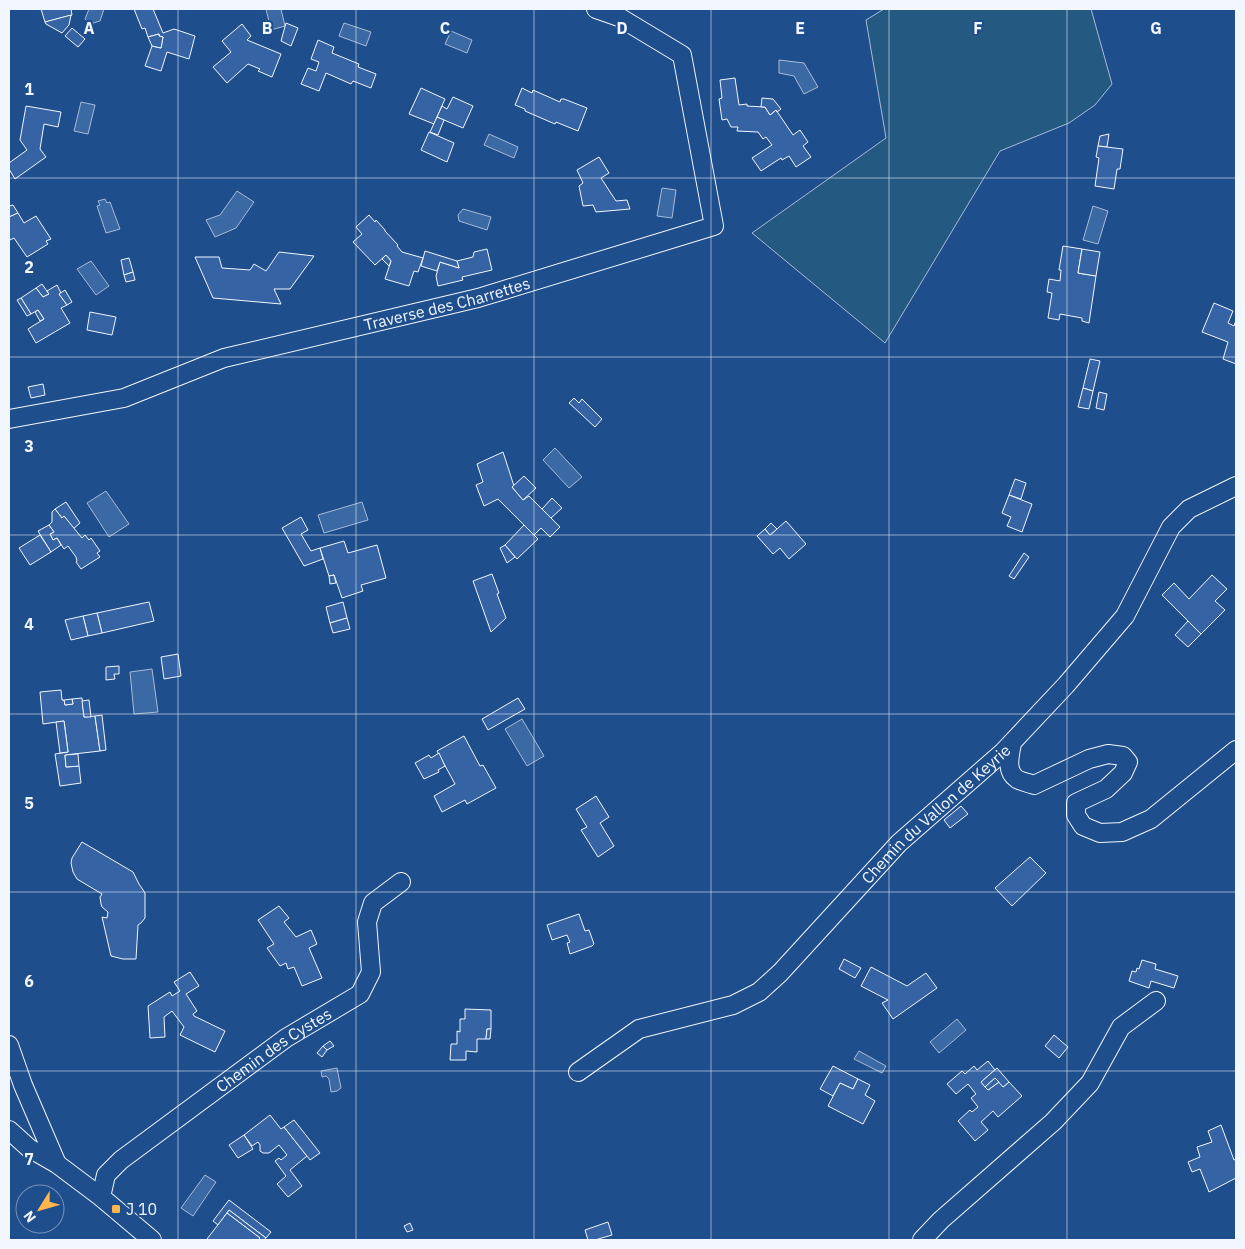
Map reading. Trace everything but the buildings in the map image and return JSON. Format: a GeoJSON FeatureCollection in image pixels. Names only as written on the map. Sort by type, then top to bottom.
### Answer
{"type":"FeatureCollection","features":[{"type":"Feature","properties":{"kind":"street","name":"Traverse des Charrettes"},"geometry":{"type":"LineString","coordinates":[[9,419],[124,398],[224,358],[478,298],[714,226],[682,54],[619,16],[596,9]]}},
{"type":"Feature","properties":{"kind":"street","name":"Chemin du Vallon de Keyrie"},"geometry":{"type":"LineString","coordinates":[[578,1072],[639,1029],[733,1005],[759,992],[780,973],[899,843],[1003,752],[1066,685],[1125,616],[1171,526],[1189,509],[1236,486]]}},
{"type":"Feature","properties":{"kind":"street"},"geometry":{"type":"LineString","coordinates":[[1012,743],[1009,761],[1011,771],[1017,779],[1034,784],[1089,759],[1108,754],[1123,756],[1128,762],[1123,773],[1106,789],[1076,803],[1076,815],[1083,826],[1100,833],[1122,832],[1152,819],[1236,750]]}},
{"type":"Feature","properties":{"kind":"street","name":"Chemin des Cystes"},"geometry":{"type":"LineString","coordinates":[[101,1197],[106,1174],[121,1160],[286,1038],[360,994],[372,972],[367,922],[373,903],[401,882]]}},
{"type":"Feature","properties":{"kind":"street"},"geometry":{"type":"LineString","coordinates":[[922,1240],[941,1220],[1053,1122],[1090,1082],[1122,1027],[1156,1001]]}},
{"type":"Feature","properties":{"kind":"street"},"geometry":{"type":"LineString","coordinates":[[9,1045],[22,1085],[57,1164]]}},
{"type":"Feature","properties":{"kind":"street"},"geometry":{"type":"LineString","coordinates":[[9,1130],[29,1148],[57,1164],[101,1197],[152,1240]]}},
{"type":"Feature","properties":{"kind":"shaded area"},"geometry":{"type":"Polygon","coordinates":[[[89,9],[104,9],[100,21],[90,24],[85,19],[89,9]]]}},
{"type":"Feature","properties":{"kind":"shaded area"},"geometry":{"type":"Polygon","coordinates":[[[266,9],[281,9],[285,26],[271,30],[266,9]]]}},
{"type":"Feature","properties":{"kind":"shaded area"},"geometry":{"type":"Polygon","coordinates":[[[884,9],[1091,9],[1112,84],[1095,105],[1069,123],[1000,151],[885,343],[752,233],[886,138],[866,20],[884,9]]]}},
{"type":"Feature","properties":{"kind":"shaded area"},"geometry":{"type":"Polygon","coordinates":[[[344,23],[371,32],[366,46],[339,36],[344,23]]]}},
{"type":"Feature","properties":{"kind":"shaded area"},"geometry":{"type":"Polygon","coordinates":[[[451,31],[472,40],[467,53],[445,44],[451,31]]]}},
{"type":"Feature","properties":{"kind":"shaded area"},"geometry":{"type":"Polygon","coordinates":[[[779,60],[804,63],[818,87],[804,94],[794,76],[779,73],[779,60]]]}},
{"type":"Feature","properties":{"kind":"shaded area"},"geometry":{"type":"Polygon","coordinates":[[[81,102],[95,105],[88,134],[74,131],[81,102]]]}},
{"type":"Feature","properties":{"kind":"shaded area"},"geometry":{"type":"Polygon","coordinates":[[[489,134],[518,147],[514,158],[484,145],[489,134]]]}},
{"type":"Feature","properties":{"kind":"shaded area"},"geometry":{"type":"Polygon","coordinates":[[[662,188],[676,190],[672,218],[657,216],[662,188]]]}},
{"type":"Feature","properties":{"kind":"shaded area"},"geometry":{"type":"Polygon","coordinates":[[[237,191],[254,202],[236,228],[215,237],[206,220],[220,215],[237,191]]]}},
{"type":"Feature","properties":{"kind":"shaded area"},"geometry":{"type":"Polygon","coordinates":[[[105,199],[107,203],[110,202],[120,229],[106,233],[97,206],[100,205],[98,201],[105,199]]]}},
{"type":"Feature","properties":{"kind":"shaded area"},"geometry":{"type":"Polygon","coordinates":[[[1093,206],[1108,211],[1098,244],[1083,240],[1093,206]]]}},
{"type":"Feature","properties":{"kind":"shaded area"},"geometry":{"type":"Polygon","coordinates":[[[463,209],[491,217],[487,230],[459,221],[458,215],[463,209]]]}},
{"type":"Feature","properties":{"kind":"shaded area"},"geometry":{"type":"Polygon","coordinates":[[[91,261],[109,286],[96,295],[77,269],[91,261]]]}},
{"type":"Feature","properties":{"kind":"shaded area"},"geometry":{"type":"Polygon","coordinates":[[[555,448],[582,477],[569,488],[543,460],[555,448]]]}},
{"type":"Feature","properties":{"kind":"shaded area"},"geometry":{"type":"Polygon","coordinates":[[[106,491],[129,524],[109,537],[87,503],[106,491]]]}},
{"type":"Feature","properties":{"kind":"shaded area"},"geometry":{"type":"Polygon","coordinates":[[[362,502],[368,520],[324,533],[318,515],[362,502]]]}},
{"type":"Feature","properties":{"kind":"shaded area"},"geometry":{"type":"Polygon","coordinates":[[[152,669],[158,712],[134,714],[130,672],[152,669]]]}},
{"type":"Feature","properties":{"kind":"shaded area"},"geometry":{"type":"Polygon","coordinates":[[[522,719],[544,756],[527,766],[505,729],[522,719]]]}},
{"type":"Feature","properties":{"kind":"shaded area"},"geometry":{"type":"Polygon","coordinates":[[[957,1019],[966,1030],[939,1053],[930,1042],[957,1019]]]}},
{"type":"Feature","properties":{"kind":"shaded area"},"geometry":{"type":"Polygon","coordinates":[[[859,1051],[886,1066],[882,1073],[854,1059],[859,1051]]]}},
{"type":"Feature","properties":{"kind":"shaded area"},"geometry":{"type":"Polygon","coordinates":[[[337,1068],[341,1088],[331,1092],[329,1079],[326,1076],[322,1077],[321,1071],[337,1068]]]}},
{"type":"Feature","properties":{"kind":"shaded area"},"geometry":{"type":"Polygon","coordinates":[[[205,1175],[216,1182],[193,1216],[181,1208],[205,1175]]]}},
{"type":"Feature","properties":{"kind":"place","name":"J 10"},"geometry":{"type":"Point","coordinates":[116,1209]}}]}
